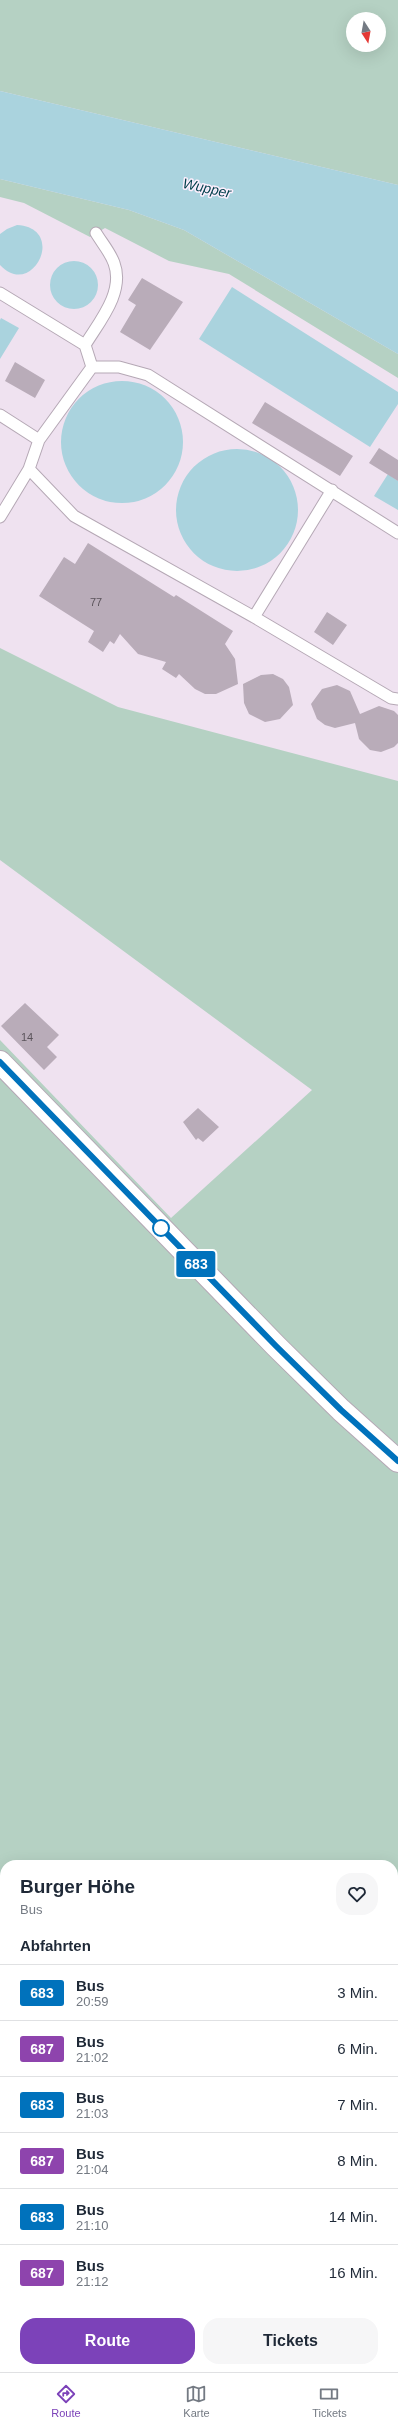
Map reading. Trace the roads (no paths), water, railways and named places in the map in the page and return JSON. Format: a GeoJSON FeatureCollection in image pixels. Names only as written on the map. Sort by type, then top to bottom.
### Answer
{"type":"FeatureCollection","features":[{"type":"Feature","properties":{"kind":"main road"},"geometry":{"type":"LineString","coordinates":[[0,1062],[270,1340],[341,1410],[398,1461]]}},
{"type":"Feature","properties":{"kind":"lane"},"geometry":{"type":"LineString","coordinates":[[84,345],[101,320],[117,284],[114,263],[96,233]]}},
{"type":"Feature","properties":{"kind":"lane"},"geometry":{"type":"LineString","coordinates":[[0,293],[84,345],[92,366]]}},
{"type":"Feature","properties":{"kind":"lane"},"geometry":{"type":"LineString","coordinates":[[0,517],[29,469],[39,440],[92,366]]}},
{"type":"Feature","properties":{"kind":"lane"},"geometry":{"type":"LineString","coordinates":[[92,366],[119,368],[148,375],[398,533]]}},
{"type":"Feature","properties":{"kind":"lane"},"geometry":{"type":"LineString","coordinates":[[0,415],[39,440]]}},
{"type":"Feature","properties":{"kind":"lane"},"geometry":{"type":"LineString","coordinates":[[29,469],[74,516],[254,617],[391,698],[398,699]]}},
{"type":"Feature","properties":{"kind":"lane"},"geometry":{"type":"LineString","coordinates":[[254,617],[332,490]]}},
{"type":"Feature","properties":{"kind":"water","name":"Wupper"},"geometry":{"type":"Polygon","coordinates":[[[0,91],[398,185],[398,354],[184,230],[129,210],[0,179],[0,91]]]}},
{"type":"Feature","properties":{"kind":"water"},"geometry":{"type":"Polygon","coordinates":[[[17,225],[32,229],[40,237],[42,248],[40,259],[33,269],[23,274],[12,273],[0,265],[0,234],[17,225]]]}},
{"type":"Feature","properties":{"kind":"water"},"geometry":{"type":"Polygon","coordinates":[[[69,261],[79,261],[91,268],[98,280],[98,290],[91,302],[79,309],[69,309],[61,305],[54,298],[50,290],[50,280],[54,272],[61,265],[69,261]]]}},
{"type":"Feature","properties":{"kind":"water"},"geometry":{"type":"Polygon","coordinates":[[[232,287],[398,392],[398,404],[370,447],[199,339],[232,287]]]}},
{"type":"Feature","properties":{"kind":"water"},"geometry":{"type":"Polygon","coordinates":[[[1,318],[19,328],[0,359],[0,320],[1,318]]]}},
{"type":"Feature","properties":{"kind":"water"},"geometry":{"type":"Polygon","coordinates":[[[122,381],[134,382],[145,386],[156,391],[165,399],[173,408],[178,419],[182,430],[182,454],[178,465],[173,476],[165,485],[156,493],[145,498],[134,502],[122,503],[110,502],[99,498],[88,493],[79,485],[71,476],[66,465],[62,454],[61,442],[62,430],[66,419],[71,408],[79,399],[88,391],[99,386],[110,382],[122,381]]]}},
{"type":"Feature","properties":{"kind":"water"},"geometry":{"type":"Polygon","coordinates":[[[237,449],[249,450],[260,454],[271,459],[280,467],[288,476],[293,487],[297,498],[297,522],[293,533],[288,544],[280,553],[271,561],[260,566],[249,570],[237,571],[225,570],[214,566],[203,561],[194,553],[186,544],[181,533],[177,522],[176,510],[177,498],[181,487],[186,476],[194,467],[203,459],[214,454],[225,450],[237,449]]]}},
{"type":"Feature","properties":{"kind":"water"},"geometry":{"type":"Polygon","coordinates":[[[388,474],[398,481],[398,510],[374,496],[388,474]]]}}]}
